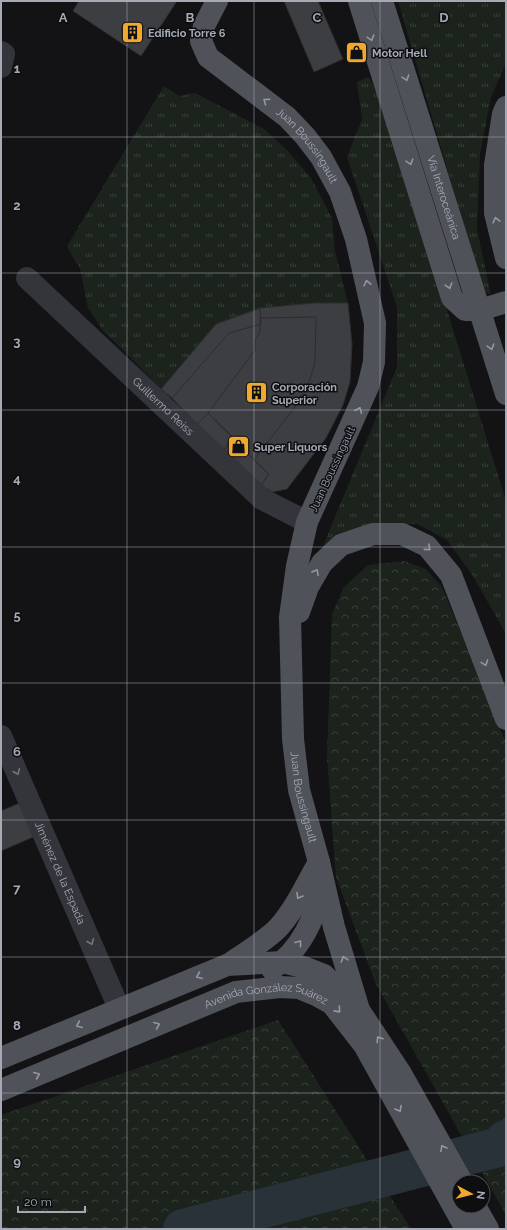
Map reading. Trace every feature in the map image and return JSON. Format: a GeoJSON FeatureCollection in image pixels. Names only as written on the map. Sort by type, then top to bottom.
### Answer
{"type":"FeatureCollection","features":[{"type":"Feature","properties":{"kind":"main road","name":"Juan Boussingault"},"geometry":{"type":"LineString","coordinates":[[217,1],[204,26],[201,41],[208,57],[287,117],[321,157],[340,192],[356,238],[375,323],[374,362],[368,387],[307,522],[292,598],[290,634],[293,739],[299,790],[319,862],[334,927],[360,1010]]}},
{"type":"Feature","properties":{"kind":"main road"},"geometry":{"type":"LineString","coordinates":[[359,1],[452,298],[465,310],[480,310],[506,302]]}},
{"type":"Feature","properties":{"kind":"main road","name":"Vía Interoceánica"},"geometry":{"type":"LineString","coordinates":[[382,1],[504,383]]}},
{"type":"Feature","properties":{"kind":"main road"},"geometry":{"type":"LineString","coordinates":[[506,107],[503,114],[495,165],[495,213],[506,258]]}},
{"type":"Feature","properties":{"kind":"main road"},"geometry":{"type":"LineString","coordinates":[[290,634],[308,587],[322,562],[341,545],[373,534],[402,534],[427,546],[451,575],[506,719]]}},
{"type":"Feature","properties":{"kind":"main road"},"geometry":{"type":"LineString","coordinates":[[227,965],[257,946],[277,929],[319,862]]}},
{"type":"Feature","properties":{"kind":"main road"},"geometry":{"type":"LineString","coordinates":[[236,992],[283,962],[300,942],[310,926],[324,885]]}},
{"type":"Feature","properties":{"kind":"main road","name":"Avenida González Suárez"},"geometry":{"type":"LineString","coordinates":[[1,1058],[119,1008],[227,965],[283,962],[306,968],[324,975],[360,1010],[466,1229]]}},
{"type":"Feature","properties":{"kind":"main road","name":"Avenida González Suárez"},"geometry":{"type":"LineString","coordinates":[[1,1090],[236,992],[280,987],[299,988],[316,994],[332,1004],[342,1015],[364,1045],[390,1073],[457,1174]]}},
{"type":"Feature","properties":{"kind":"main road"},"geometry":{"type":"LineString","coordinates":[[480,1214],[488,1229]]}},
{"type":"Feature","properties":{"kind":"street"},"geometry":{"type":"LineString","coordinates":[[1,52],[4,54],[1,67]]}},
{"type":"Feature","properties":{"kind":"street","name":"Guillermo Reiss"},"geometry":{"type":"LineString","coordinates":[[27,278],[262,499],[307,522]]}},
{"type":"Feature","properties":{"kind":"street","name":"Jiménez de la Espada"},"geometry":{"type":"LineString","coordinates":[[1,736],[119,1008]]}},
{"type":"Feature","properties":{"kind":"green space"},"geometry":{"type":"Polygon","coordinates":[[[398,1],[506,1],[506,63],[491,97],[480,154],[477,229],[491,295],[483,291],[398,1]]]}},
{"type":"Feature","properties":{"kind":"green space"},"geometry":{"type":"Polygon","coordinates":[[[368,77],[381,96],[506,501],[506,634],[473,576],[447,540],[417,524],[385,524],[321,551],[397,367],[397,307],[347,157],[362,119],[357,82],[368,77]]]}},
{"type":"Feature","properties":{"kind":"green space"},"geometry":{"type":"Polygon","coordinates":[[[164,86],[179,96],[195,93],[264,129],[288,151],[311,178],[332,218],[335,251],[348,303],[260,308],[216,324],[161,389],[103,331],[88,308],[80,268],[67,246],[164,86]]]}},
{"type":"Feature","properties":{"kind":"green space"},"geometry":{"type":"Polygon","coordinates":[[[404,561],[426,569],[442,587],[506,743],[506,1215],[491,1188],[491,1174],[483,1174],[375,982],[336,877],[327,757],[332,614],[344,587],[368,565],[404,561]]]}},
{"type":"Feature","properties":{"kind":"green space"},"geometry":{"type":"Polygon","coordinates":[[[278,1020],[411,1229],[1,1229],[1,1115],[278,1020]]]}},
{"type":"Feature","properties":{"kind":"building","name":"Edificio Torre 6"},"geometry":{"type":"Polygon","coordinates":[[[79,1],[177,1],[141,56],[73,11],[79,1]]]}},
{"type":"Feature","properties":{"kind":"building"},"geometry":{"type":"Polygon","coordinates":[[[284,1],[318,1],[343,59],[314,72],[284,1]]]}},
{"type":"Feature","properties":{"kind":"building","name":"Corporación Superior"},"geometry":{"type":"Polygon","coordinates":[[[315,303],[348,303],[352,344],[350,382],[343,405],[326,438],[287,489],[272,492],[261,485],[269,474],[232,439],[223,451],[172,398],[161,389],[216,324],[260,308],[315,303]]]}},
{"type":"Feature","properties":{"kind":"building"},"geometry":{"type":"Polygon","coordinates":[[[260,308],[261,324],[229,333],[172,398],[161,389],[216,324],[260,308]]]}},
{"type":"Feature","properties":{"kind":"building"},"geometry":{"type":"Polygon","coordinates":[[[316,317],[315,362],[310,380],[294,408],[254,460],[208,413],[255,350],[255,340],[260,333],[260,318],[316,317]]]}},
{"type":"Feature","properties":{"kind":"building"},"geometry":{"type":"Polygon","coordinates":[[[208,413],[233,437],[223,451],[197,425],[208,413]]]}},
{"type":"Feature","properties":{"kind":"building"},"geometry":{"type":"Polygon","coordinates":[[[232,439],[269,474],[261,485],[223,451],[232,439]]]}},
{"type":"Feature","properties":{"kind":"building"},"geometry":{"type":"Polygon","coordinates":[[[20,803],[33,837],[1,851],[1,811],[20,803]]]}},
{"type":"Feature","properties":{"kind":"waterway"},"geometry":{"type":"LineString","coordinates":[[183,1229],[499,1147],[506,1140]]}},
{"type":"Feature","properties":{"kind":"place","name":"Edificio Torre 6"},"geometry":{"type":"Point","coordinates":[132,33]}},
{"type":"Feature","properties":{"kind":"place","name":"Motor Hell"},"geometry":{"type":"Point","coordinates":[356,53]}},
{"type":"Feature","properties":{"kind":"place","name":"Corporación Superior"},"geometry":{"type":"Point","coordinates":[257,393]}},
{"type":"Feature","properties":{"kind":"place","name":"Super Liquors"},"geometry":{"type":"Point","coordinates":[239,447]}}]}
